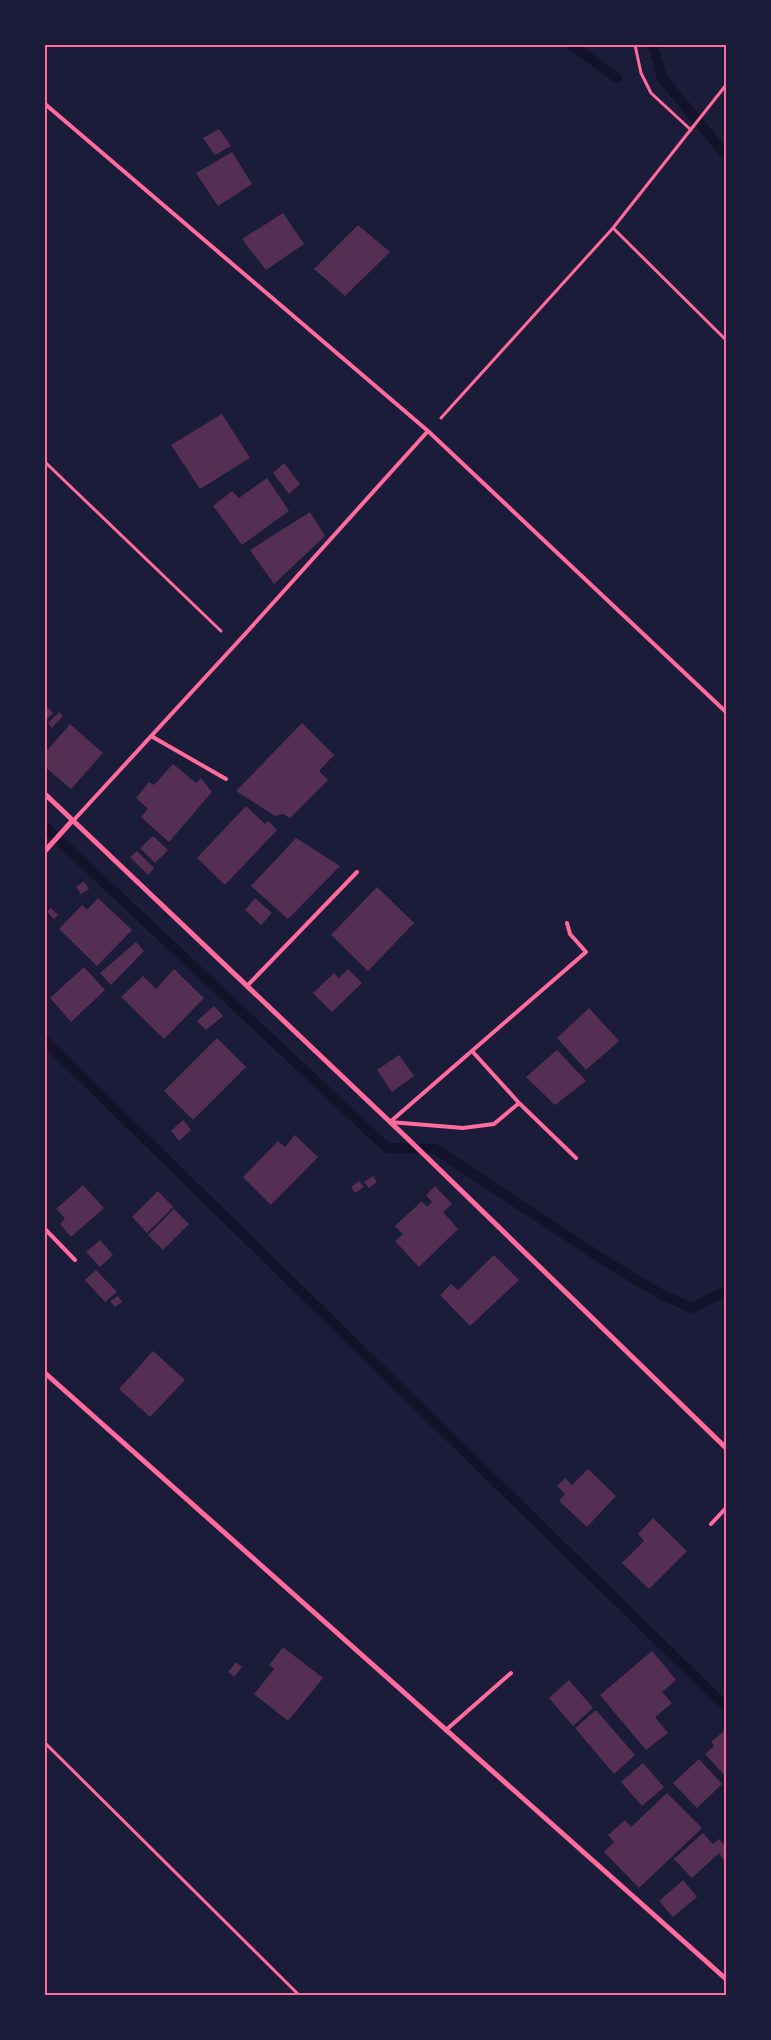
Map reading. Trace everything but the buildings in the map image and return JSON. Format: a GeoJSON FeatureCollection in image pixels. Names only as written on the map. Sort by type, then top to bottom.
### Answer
{"type":"FeatureCollection","features":[{"type":"Feature","properties":{"kind":"street"},"geometry":{"type":"LineString","coordinates":[[45,794],[407,1138],[726,1448]]}},
{"type":"Feature","properties":{"kind":"street"},"geometry":{"type":"LineString","coordinates":[[45,851],[72,821]]}},
{"type":"Feature","properties":{"kind":"street"},"geometry":{"type":"LineString","coordinates":[[45,1373],[726,1979]]}},
{"type":"Feature","properties":{"kind":"lane"},"geometry":{"type":"LineString","coordinates":[[45,104],[428,431],[726,712]]}},
{"type":"Feature","properties":{"kind":"lane"},"geometry":{"type":"LineString","coordinates":[[72,821],[236,645],[428,431]]}},
{"type":"Feature","properties":{"kind":"lane"},"geometry":{"type":"LineString","coordinates":[[151,736],[226,779]]}},
{"type":"Feature","properties":{"kind":"lane"},"geometry":{"type":"LineString","coordinates":[[247,986],[357,872]]}},
{"type":"Feature","properties":{"kind":"lane"},"geometry":{"type":"LineString","coordinates":[[390,1122],[586,952],[570,934],[567,923]]}},
{"type":"Feature","properties":{"kind":"lane"},"geometry":{"type":"LineString","coordinates":[[472,1051],[519,1103],[576,1158]]}},
{"type":"Feature","properties":{"kind":"lane"},"geometry":{"type":"LineString","coordinates":[[390,1122],[463,1128],[494,1124],[519,1103]]}},
{"type":"Feature","properties":{"kind":"lane"},"geometry":{"type":"LineString","coordinates":[[45,1229],[75,1260]]}},
{"type":"Feature","properties":{"kind":"lane"},"geometry":{"type":"LineString","coordinates":[[711,1524],[726,1508]]}},
{"type":"Feature","properties":{"kind":"lane"},"geometry":{"type":"LineString","coordinates":[[446,1730],[511,1673]]}},
{"type":"Feature","properties":{"kind":"path"},"geometry":{"type":"LineString","coordinates":[[634,45],[641,73],[651,93],[691,130]]}},
{"type":"Feature","properties":{"kind":"path"},"geometry":{"type":"LineString","coordinates":[[428,431],[613,228],[726,85]]}},
{"type":"Feature","properties":{"kind":"path"},"geometry":{"type":"LineString","coordinates":[[613,228],[726,340]]}},
{"type":"Feature","properties":{"kind":"path"},"geometry":{"type":"LineString","coordinates":[[45,462],[236,645]]}},
{"type":"Feature","properties":{"kind":"path"},"geometry":{"type":"LineString","coordinates":[[45,1744],[299,1995]]}},
{"type":"Feature","properties":{"kind":"waterway"},"geometry":{"type":"LineString","coordinates":[[572,45],[617,78]]}},
{"type":"Feature","properties":{"kind":"waterway"},"geometry":{"type":"LineString","coordinates":[[653,45],[662,78],[726,155]]}},
{"type":"Feature","properties":{"kind":"waterway"},"geometry":{"type":"LineString","coordinates":[[45,827],[387,1148],[435,1149],[607,1262],[659,1293],[691,1308],[726,1291]]}},
{"type":"Feature","properties":{"kind":"waterway"},"geometry":{"type":"LineString","coordinates":[[45,1041],[726,1707]]}}]}
